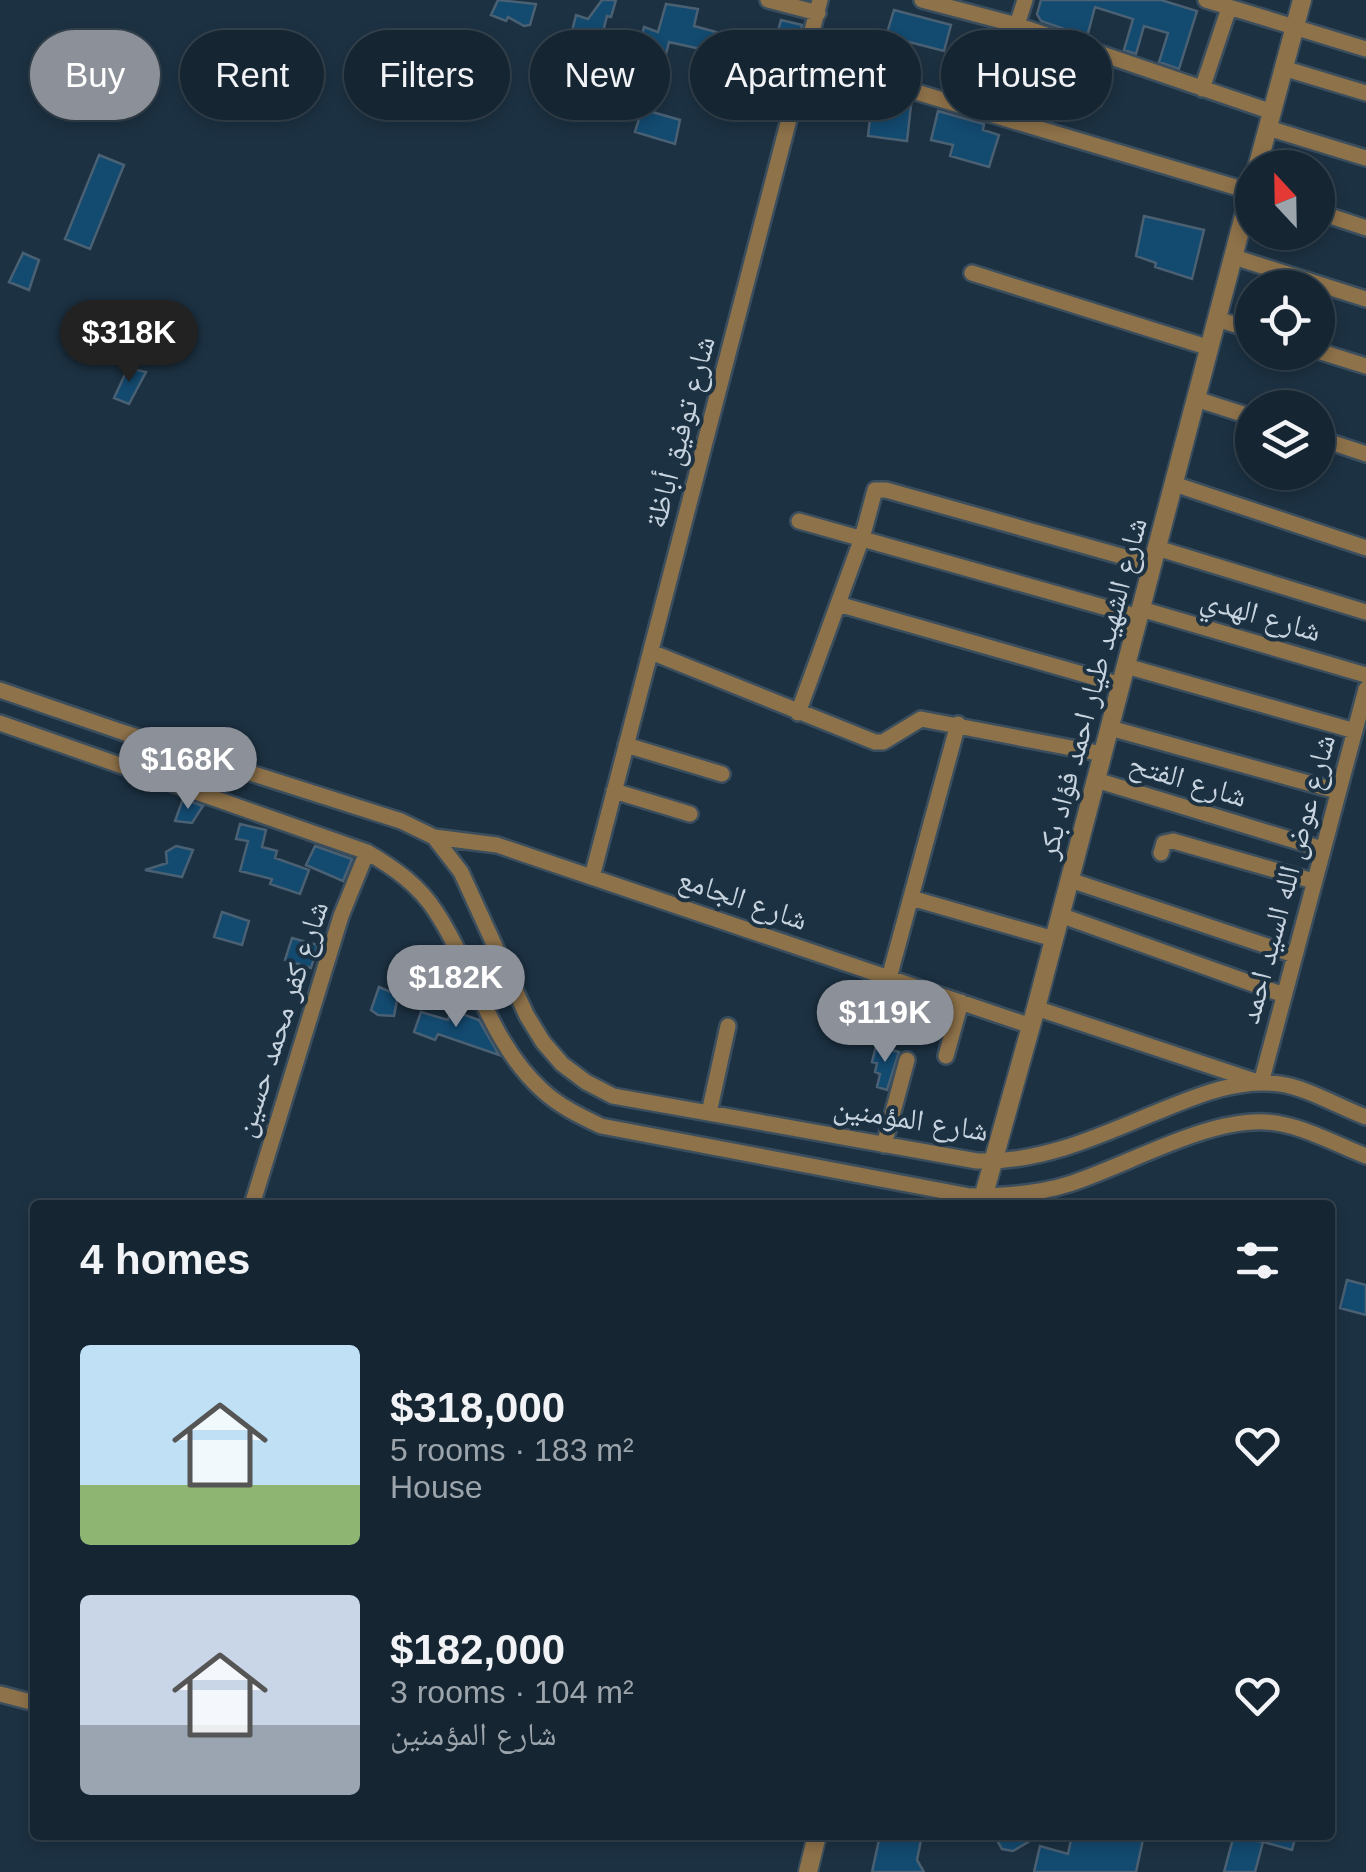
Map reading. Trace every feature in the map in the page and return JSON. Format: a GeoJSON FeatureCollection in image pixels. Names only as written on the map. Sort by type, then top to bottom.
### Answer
{"type":"FeatureCollection","features":[{"type":"Feature","properties":{"kind":"street"},"geometry":{"type":"LineString","coordinates":[[768,0],[819,6]]}},
{"type":"Feature","properties":{"kind":"street"},"geometry":{"type":"LineString","coordinates":[[922,0],[1017,25],[1202,90],[1366,158]]}},
{"type":"Feature","properties":{"kind":"street"},"geometry":{"type":"LineString","coordinates":[[1017,25],[1024,0]]}},
{"type":"Feature","properties":{"kind":"street"},"geometry":{"type":"LineString","coordinates":[[1206,0],[1366,49]]}},
{"type":"Feature","properties":{"kind":"street"},"geometry":{"type":"LineString","coordinates":[[1262,150],[1302,0]]}},
{"type":"Feature","properties":{"kind":"street"},"geometry":{"type":"LineString","coordinates":[[1202,90],[1229,8]]}},
{"type":"Feature","properties":{"kind":"street"},"geometry":{"type":"LineString","coordinates":[[1283,68],[1366,93]]}},
{"type":"Feature","properties":{"kind":"street"},"geometry":{"type":"LineString","coordinates":[[921,93],[1235,184]]}},
{"type":"Feature","properties":{"kind":"street","name":"شارع توفيق أباظة"},"geometry":{"type":"LineString","coordinates":[[592,876],[789,120]]}},
{"type":"Feature","properties":{"kind":"street"},"geometry":{"type":"LineString","coordinates":[[1335,218],[1366,228]]}},
{"type":"Feature","properties":{"kind":"street","name":"شارع الشهيد طيار احمد فؤاد بكر"},"geometry":{"type":"LineString","coordinates":[[982,1200],[1236,250]]}},
{"type":"Feature","properties":{"kind":"street"},"geometry":{"type":"LineString","coordinates":[[1234,257],[1366,299]]}},
{"type":"Feature","properties":{"kind":"street"},"geometry":{"type":"LineString","coordinates":[[972,273],[1210,348]]}},
{"type":"Feature","properties":{"kind":"street"},"geometry":{"type":"LineString","coordinates":[[1217,319],[1235,325]]}},
{"type":"Feature","properties":{"kind":"street"},"geometry":{"type":"LineString","coordinates":[[1335,356],[1366,366]]}},
{"type":"Feature","properties":{"kind":"street"},"geometry":{"type":"LineString","coordinates":[[1196,399],[1235,412]]}},
{"type":"Feature","properties":{"kind":"street"},"geometry":{"type":"LineString","coordinates":[[1335,444],[1366,454]]}},
{"type":"Feature","properties":{"kind":"street"},"geometry":{"type":"LineString","coordinates":[[1174,484],[1366,548]]}},
{"type":"Feature","properties":{"kind":"street"},"geometry":{"type":"LineString","coordinates":[[798,713],[862,538],[872,493],[880,489],[1366,612]]}},
{"type":"Feature","properties":{"kind":"street","name":"شارع الهدي"},"geometry":{"type":"LineString","coordinates":[[799,521],[1366,674]]}},
{"type":"Feature","properties":{"kind":"street"},"geometry":{"type":"LineString","coordinates":[[838,604],[1355,732]]}},
{"type":"Feature","properties":{"kind":"street"},"geometry":{"type":"LineString","coordinates":[[651,652],[875,742],[883,742],[920,719],[1103,754]]}},
{"type":"Feature","properties":{"kind":"street","name":"شارع المؤمنين"},"geometry":{"type":"LineString","coordinates":[[0,690],[401,820],[434,837],[461,872],[543,1042],[562,1064],[613,1096],[992,1162],[1056,1150],[1220,1088],[1260,1083],[1285,1085],[1366,1117]]}},
{"type":"Feature","properties":{"kind":"street","name":"شارع عوض الله السيد احمد"},"geometry":{"type":"LineString","coordinates":[[1260,1083],[1366,690]]}},
{"type":"Feature","properties":{"kind":"street","name":"شارع المؤمنين"},"geometry":{"type":"LineString","coordinates":[[0,723],[368,852],[394,868],[437,913],[519,1066],[542,1091],[601,1126],[982,1200],[1065,1186],[1238,1124],[1266,1122],[1290,1127],[1366,1156]]}},
{"type":"Feature","properties":{"kind":"street"},"geometry":{"type":"LineString","coordinates":[[890,978],[958,724]]}},
{"type":"Feature","properties":{"kind":"street"},"geometry":{"type":"LineString","coordinates":[[1110,728],[1337,791]]}},
{"type":"Feature","properties":{"kind":"street"},"geometry":{"type":"LineString","coordinates":[[626,745],[722,774]]}},
{"type":"Feature","properties":{"kind":"street","name":"شارع الفتح"},"geometry":{"type":"LineString","coordinates":[[1096,780],[1322,849]]}},
{"type":"Feature","properties":{"kind":"street"},"geometry":{"type":"LineString","coordinates":[[614,791],[690,814]]}},
{"type":"Feature","properties":{"kind":"street","name":"شارع الجامع"},"geometry":{"type":"LineString","coordinates":[[434,837],[497,844],[961,1002],[1033,1017],[1260,1083]]}},
{"type":"Feature","properties":{"kind":"street"},"geometry":{"type":"LineString","coordinates":[[1161,854],[1164,843],[1172,841],[1313,880]]}},
{"type":"Feature","properties":{"kind":"street","name":"شارع كفر محمد حسين"},"geometry":{"type":"LineString","coordinates":[[254,1200],[341,916],[368,852]]}},
{"type":"Feature","properties":{"kind":"street"},"geometry":{"type":"LineString","coordinates":[[1070,880],[1294,955]]}},
{"type":"Feature","properties":{"kind":"street"},"geometry":{"type":"LineString","coordinates":[[911,898],[1054,939]]}},
{"type":"Feature","properties":{"kind":"street"},"geometry":{"type":"LineString","coordinates":[[1060,915],[1284,994]]}},
{"type":"Feature","properties":{"kind":"street"},"geometry":{"type":"LineString","coordinates":[[946,1056],[961,1002]]}},
{"type":"Feature","properties":{"kind":"street"},"geometry":{"type":"LineString","coordinates":[[709,1113],[728,1026]]}},
{"type":"Feature","properties":{"kind":"street"},"geometry":{"type":"LineString","coordinates":[[884,1145],[907,1060]]}},
{"type":"Feature","properties":{"kind":"street"},"geometry":{"type":"LineString","coordinates":[[0,1694],[30,1702]]}},
{"type":"Feature","properties":{"kind":"street"},"geometry":{"type":"LineString","coordinates":[[808,1872],[816,1840]]}},
{"type":"Feature","properties":{"kind":"building"},"geometry":{"type":"Polygon","coordinates":[[[498,0],[536,4],[530,25],[491,15],[498,0]]]}},
{"type":"Feature","properties":{"kind":"building"},"geometry":{"type":"Polygon","coordinates":[[[602,0],[616,0],[604,30],[572,30],[576,15],[588,19],[602,0]]]}},
{"type":"Feature","properties":{"kind":"building"},"geometry":{"type":"Polygon","coordinates":[[[1041,0],[1161,0],[1197,11],[1179,69],[1159,62],[1168,33],[1144,26],[1136,54],[1124,50],[1133,19],[1095,7],[1089,30],[1067,30],[1041,21],[1037,14],[1041,0]]]}},
{"type":"Feature","properties":{"kind":"building"},"geometry":{"type":"Polygon","coordinates":[[[666,4],[698,9],[694,26],[709,30],[690,30],[690,47],[670,42],[670,30],[659,30],[666,4]]]}},
{"type":"Feature","properties":{"kind":"building"},"geometry":{"type":"Polygon","coordinates":[[[894,10],[951,25],[950,30],[941,30],[941,50],[921,45],[921,30],[888,30],[894,10]]]}},
{"type":"Feature","properties":{"kind":"building"},"geometry":{"type":"Polygon","coordinates":[[[781,20],[802,25],[801,30],[778,30],[781,20]]]}},
{"type":"Feature","properties":{"kind":"building"},"geometry":{"type":"Polygon","coordinates":[[[938,111],[941,120],[970,120],[999,135],[989,167],[950,156],[953,145],[931,140],[938,111]]]}},
{"type":"Feature","properties":{"kind":"building"},"geometry":{"type":"Polygon","coordinates":[[[639,120],[680,120],[675,144],[635,132],[639,120]]]}},
{"type":"Feature","properties":{"kind":"building"},"geometry":{"type":"Polygon","coordinates":[[[870,120],[909,120],[907,141],[868,136],[870,120]]]}},
{"type":"Feature","properties":{"kind":"building"},"geometry":{"type":"Polygon","coordinates":[[[99,155],[124,165],[90,249],[65,239],[99,155]]]}},
{"type":"Feature","properties":{"kind":"building"},"geometry":{"type":"Polygon","coordinates":[[[1144,216],[1204,230],[1192,279],[1136,256],[1144,216]]]}},
{"type":"Feature","properties":{"kind":"building"},"geometry":{"type":"Polygon","coordinates":[[[23,253],[39,260],[29,290],[9,282],[23,253]]]}},
{"type":"Feature","properties":{"kind":"building"},"geometry":{"type":"Polygon","coordinates":[[[128,368],[146,372],[129,404],[114,398],[128,368]]]}},
{"type":"Feature","properties":{"kind":"building"},"geometry":{"type":"Polygon","coordinates":[[[183,799],[203,806],[192,823],[175,821],[183,799]]]}},
{"type":"Feature","properties":{"kind":"building"},"geometry":{"type":"Polygon","coordinates":[[[240,824],[266,830],[262,847],[277,851],[275,858],[309,870],[300,894],[270,884],[272,879],[240,871],[248,841],[236,839],[240,824]]]}},
{"type":"Feature","properties":{"kind":"building"},"geometry":{"type":"Polygon","coordinates":[[[176,846],[193,850],[182,877],[145,870],[167,863],[166,852],[176,846]]]}},
{"type":"Feature","properties":{"kind":"building"},"geometry":{"type":"Polygon","coordinates":[[[315,846],[352,859],[343,881],[306,865],[315,846]]]}},
{"type":"Feature","properties":{"kind":"building"},"geometry":{"type":"Polygon","coordinates":[[[222,912],[249,921],[242,945],[214,937],[222,912]]]}},
{"type":"Feature","properties":{"kind":"building"},"geometry":{"type":"Polygon","coordinates":[[[292,938],[318,945],[311,968],[285,960],[292,938]]]}},
{"type":"Feature","properties":{"kind":"building"},"geometry":{"type":"Polygon","coordinates":[[[379,987],[398,995],[394,1016],[378,1015],[371,1010],[379,987]]]}},
{"type":"Feature","properties":{"kind":"building"},"geometry":{"type":"Polygon","coordinates":[[[451,1010],[479,1020],[499,1055],[438,1034],[435,1040],[414,1032],[421,1012],[448,1020],[451,1010]]]}},
{"type":"Feature","properties":{"kind":"building"},"geometry":{"type":"Polygon","coordinates":[[[876,1046],[899,1052],[887,1090],[877,1087],[880,1074],[875,1072],[877,1063],[872,1062],[876,1046]]]}},
{"type":"Feature","properties":{"kind":"building"},"geometry":{"type":"Polygon","coordinates":[[[1347,1280],[1366,1285],[1366,1315],[1340,1308],[1347,1280]]]}},
{"type":"Feature","properties":{"kind":"building"},"geometry":{"type":"Polygon","coordinates":[[[879,1840],[921,1840],[917,1860],[924,1872],[872,1872],[879,1840]]]}},
{"type":"Feature","properties":{"kind":"building"},"geometry":{"type":"Polygon","coordinates":[[[997,1840],[1032,1840],[1013,1851],[1002,1849],[997,1840]]]}},
{"type":"Feature","properties":{"kind":"building"},"geometry":{"type":"Polygon","coordinates":[[[1071,1840],[1143,1840],[1136,1872],[1034,1872],[1040,1846],[1068,1854],[1071,1840]]]}},
{"type":"Feature","properties":{"kind":"building"},"geometry":{"type":"Polygon","coordinates":[[[1233,1840],[1263,1842],[1255,1872],[1224,1872],[1233,1840]]]}},
{"type":"Feature","properties":{"kind":"building"},"geometry":{"type":"Polygon","coordinates":[[[1257,1840],[1295,1840],[1292,1850],[1257,1840]]]}}]}
